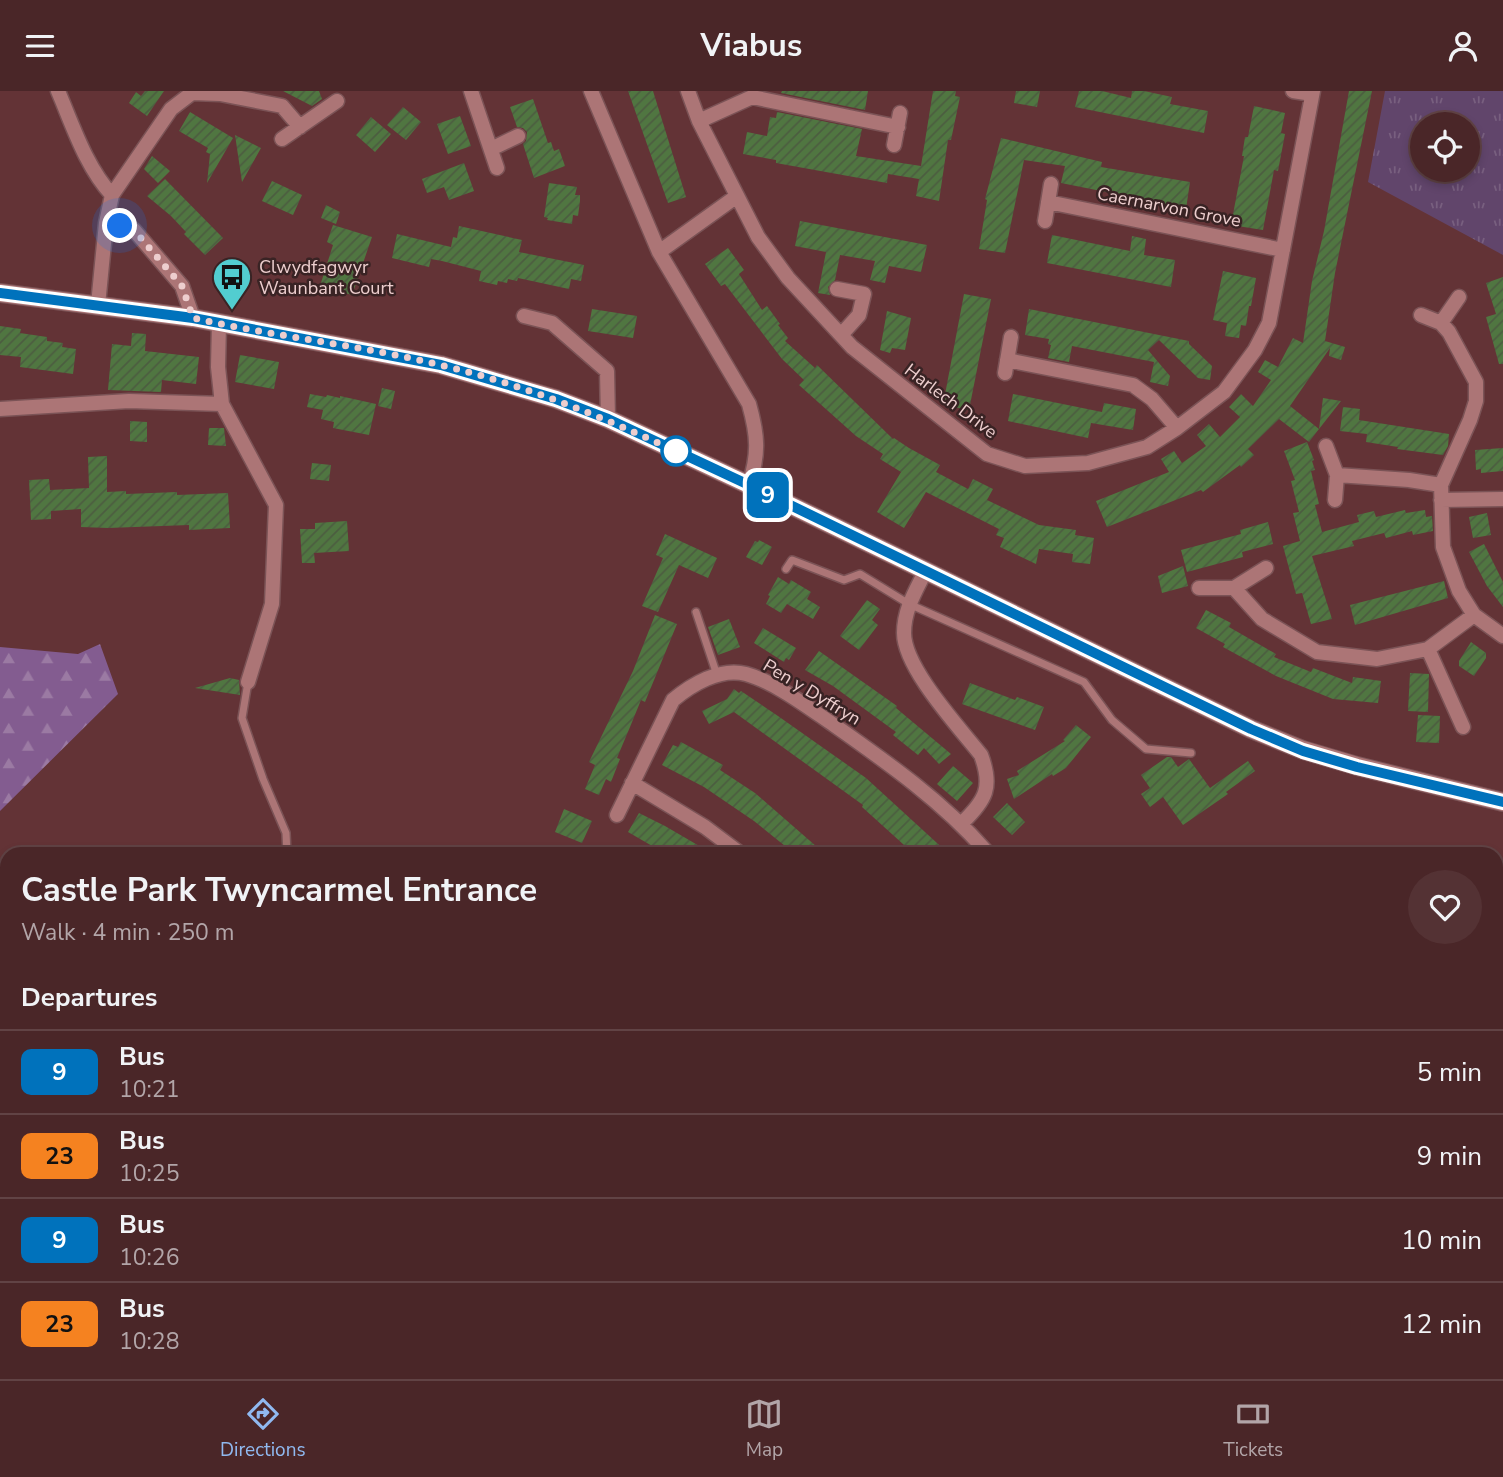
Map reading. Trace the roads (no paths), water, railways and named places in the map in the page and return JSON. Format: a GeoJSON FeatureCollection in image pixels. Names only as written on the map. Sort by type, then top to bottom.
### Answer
{"type":"FeatureCollection","features":[{"type":"Feature","properties":{"kind":"street"},"geometry":{"type":"LineString","coordinates":[[58,91],[97,174],[112,195]]}},
{"type":"Feature","properties":{"kind":"street"},"geometry":{"type":"LineString","coordinates":[[471,91],[498,168]]}},
{"type":"Feature","properties":{"kind":"street"},"geometry":{"type":"LineString","coordinates":[[591,91],[659,252],[749,404],[757,431],[757,461],[749,485]]}},
{"type":"Feature","properties":{"kind":"street","name":"Harlech Drive"},"geometry":{"type":"LineString","coordinates":[[688,91],[699,121],[758,237],[788,278],[852,347],[987,454],[1025,466],[1088,463],[1147,447],[1224,392],[1255,350],[1269,323],[1312,93]]}},
{"type":"Feature","properties":{"kind":"street"},"geometry":{"type":"LineString","coordinates":[[1293,91],[1312,93]]}},
{"type":"Feature","properties":{"kind":"street"},"geometry":{"type":"LineString","coordinates":[[98,305],[106,223],[112,195],[171,109],[192,93],[220,94],[282,106],[300,127]]}},
{"type":"Feature","properties":{"kind":"street"},"geometry":{"type":"LineString","coordinates":[[699,121],[752,97],[899,120],[894,145]]}},
{"type":"Feature","properties":{"kind":"street"},"geometry":{"type":"LineString","coordinates":[[282,139],[337,101]]}},
{"type":"Feature","properties":{"kind":"street"},"geometry":{"type":"LineString","coordinates":[[491,149],[518,136]]}},
{"type":"Feature","properties":{"kind":"street"},"geometry":{"type":"LineString","coordinates":[[1045,221],[1051,184]]}},
{"type":"Feature","properties":{"kind":"street"},"geometry":{"type":"LineString","coordinates":[[659,252],[737,196]]}},
{"type":"Feature","properties":{"kind":"street","name":"Caernarvon Grove"},"geometry":{"type":"LineString","coordinates":[[1048,202],[1283,250]]}},
{"type":"Feature","properties":{"kind":"street"},"geometry":{"type":"LineString","coordinates":[[106,223],[134,230],[182,286],[193,318]]}},
{"type":"Feature","properties":{"kind":"street"},"geometry":{"type":"LineString","coordinates":[[837,289],[864,294],[859,315],[841,335]]}},
{"type":"Feature","properties":{"kind":"street"},"geometry":{"type":"LineString","coordinates":[[0,293],[193,318],[441,365],[556,399],[608,419],[749,485],[1251,729],[1303,751],[1357,767],[1503,802]]}},
{"type":"Feature","properties":{"kind":"street"},"geometry":{"type":"LineString","coordinates":[[1441,323],[1459,297]]}},
{"type":"Feature","properties":{"kind":"street"},"geometry":{"type":"LineString","coordinates":[[1421,315],[1441,323],[1449,332],[1476,382],[1476,401],[1441,493],[1443,547],[1459,591],[1474,614],[1503,636]]}},
{"type":"Feature","properties":{"kind":"street"},"geometry":{"type":"LineString","coordinates":[[524,316],[552,323],[607,371],[608,419]]}},
{"type":"Feature","properties":{"kind":"street"},"geometry":{"type":"LineString","coordinates":[[219,324],[218,367],[222,404],[276,505],[272,604],[248,682]]}},
{"type":"Feature","properties":{"kind":"street"},"geometry":{"type":"LineString","coordinates":[[1011,337],[1006,367],[1133,384],[1152,399],[1177,428]]}},
{"type":"Feature","properties":{"kind":"street"},"geometry":{"type":"LineString","coordinates":[[0,409],[129,401],[222,404]]}},
{"type":"Feature","properties":{"kind":"street"},"geometry":{"type":"LineString","coordinates":[[1326,446],[1337,475],[1335,500]]}},
{"type":"Feature","properties":{"kind":"street"},"geometry":{"type":"LineString","coordinates":[[1337,475],[1409,480],[1441,493],[1503,499]]}},
{"type":"Feature","properties":{"kind":"street"},"geometry":{"type":"LineString","coordinates":[[1199,588],[1234,588],[1266,568]]}},
{"type":"Feature","properties":{"kind":"street"},"geometry":{"type":"LineString","coordinates":[[925,572],[909,604],[904,634],[911,660],[981,755],[987,772],[987,790],[977,808],[962,823]]}},
{"type":"Feature","properties":{"kind":"street"},"geometry":{"type":"LineString","coordinates":[[1234,588],[1262,619],[1317,652],[1377,659],[1428,649],[1474,614]]}},
{"type":"Feature","properties":{"kind":"street"},"geometry":{"type":"LineString","coordinates":[[1428,649],[1463,727]]}},
{"type":"Feature","properties":{"kind":"street","name":"Pen y Dyffryn"},"geometry":{"type":"LineString","coordinates":[[617,815],[673,700],[687,688],[726,673],[745,674],[810,708],[915,783],[962,823],[983,847]]}},
{"type":"Feature","properties":{"kind":"street"},"geometry":{"type":"LineString","coordinates":[[632,783],[705,827],[732,847]]}},
{"type":"Feature","properties":{"kind":"lane"},"geometry":{"type":"LineString","coordinates":[[786,569],[792,560],[845,580],[860,574],[909,604],[1084,682],[1112,720],[1146,749],[1191,753]]}},
{"type":"Feature","properties":{"kind":"lane"},"geometry":{"type":"LineString","coordinates":[[696,612],[718,676]]}},
{"type":"Feature","properties":{"kind":"lane"},"geometry":{"type":"LineString","coordinates":[[248,682],[242,718],[263,779],[286,833],[287,847]]}},
{"type":"Feature","properties":{"kind":"place","name":"Clwydfagwyr Waunbant Court"},"geometry":{"type":"Point","coordinates":[232,311]}}]}
